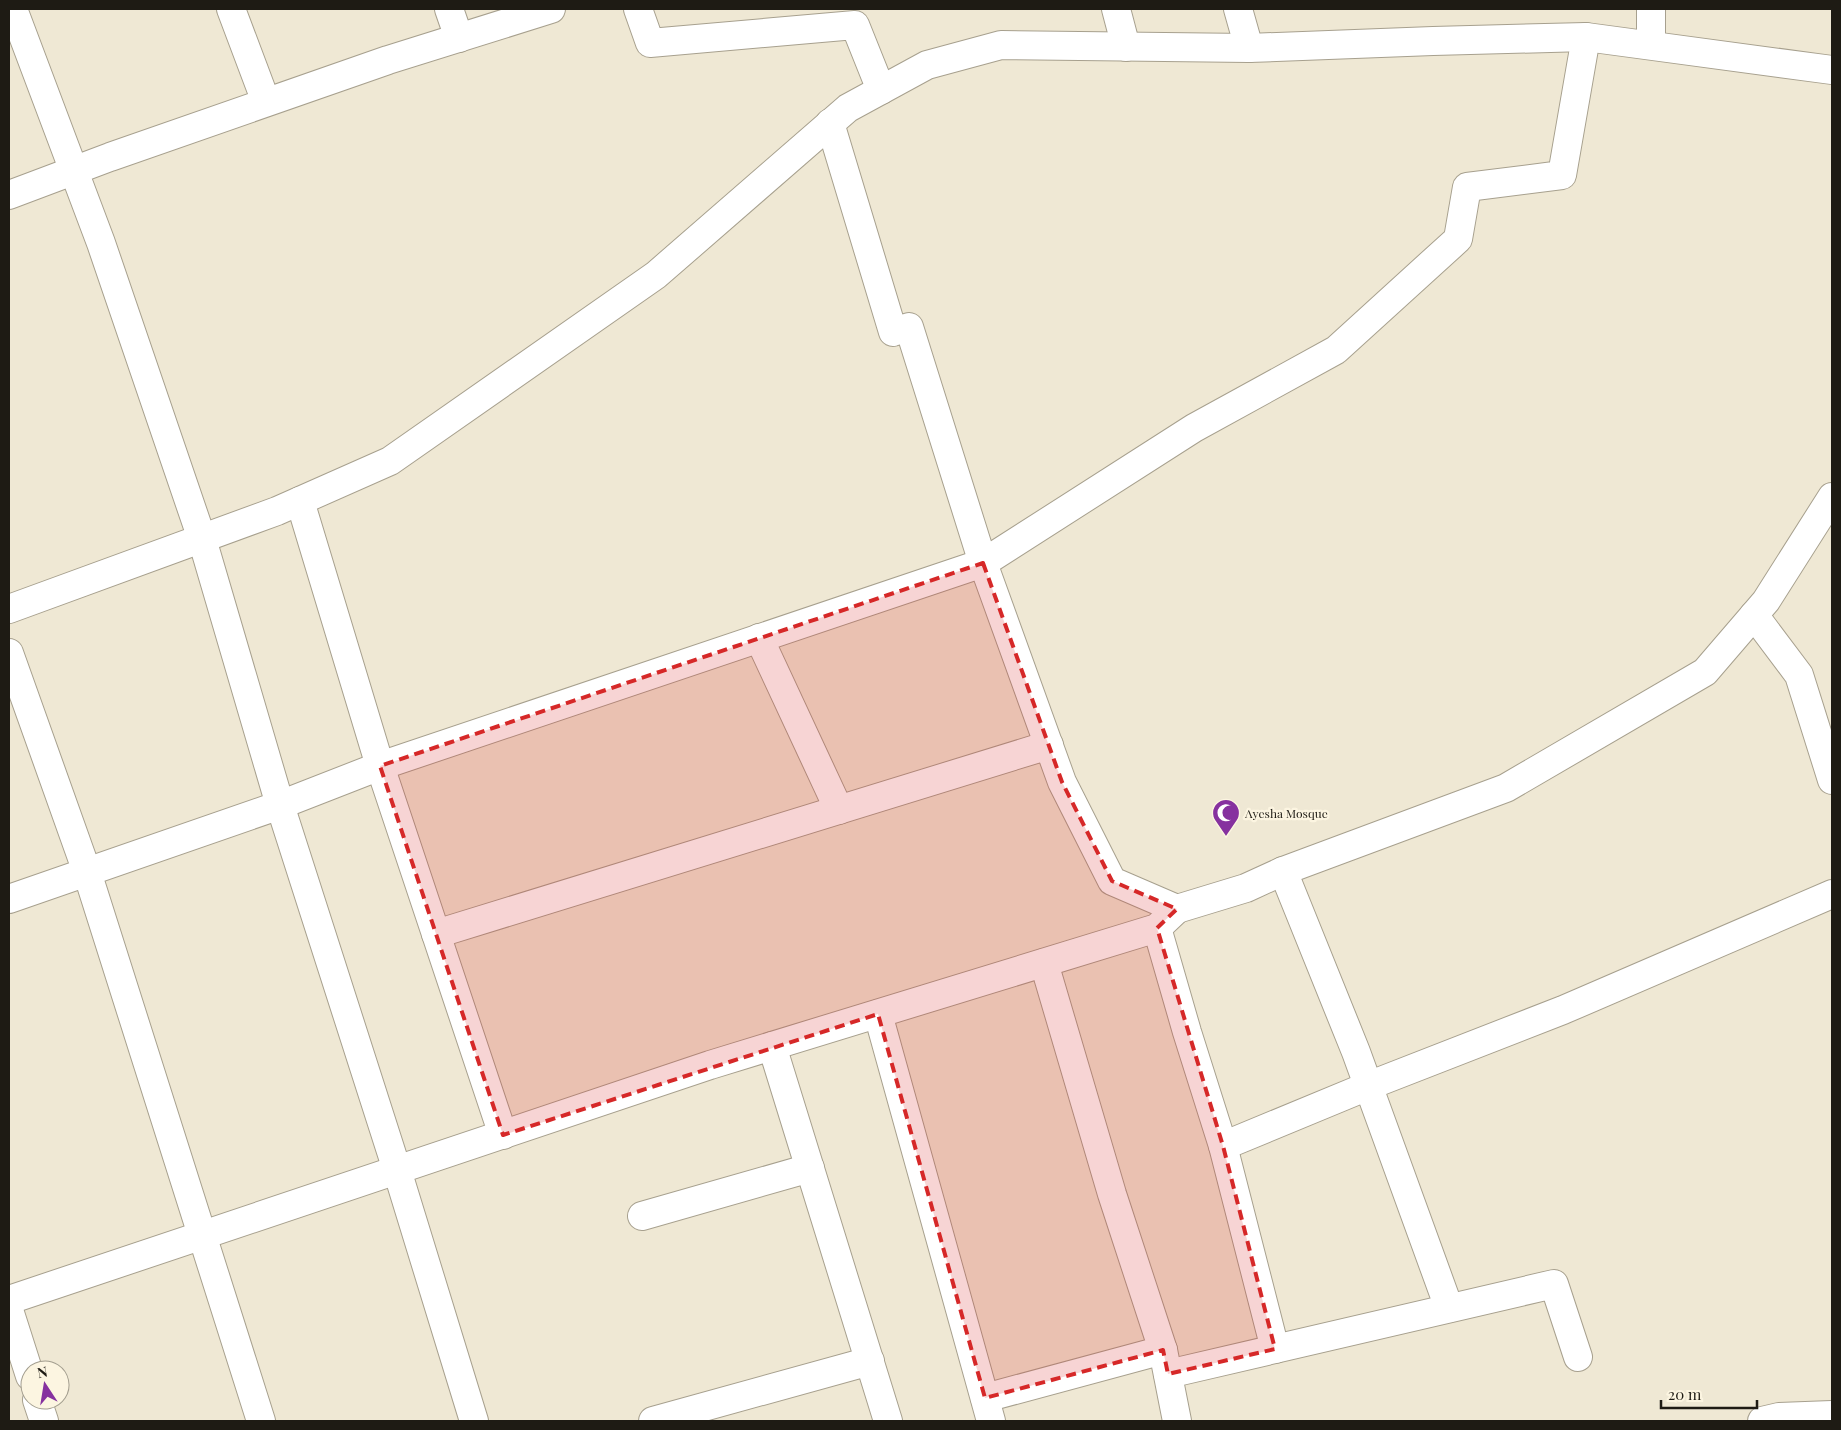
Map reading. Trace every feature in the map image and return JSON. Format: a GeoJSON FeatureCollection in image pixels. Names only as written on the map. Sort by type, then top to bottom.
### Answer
{"type":"FeatureCollection","features":[{"type":"Feature","properties":{"kind":"street"},"geometry":{"type":"LineString","coordinates":[[13,9],[101,243],[202,539],[280,804],[474,1421]]}},
{"type":"Feature","properties":{"kind":"street"},"geometry":{"type":"LineString","coordinates":[[231,9],[266,102]]}},
{"type":"Feature","properties":{"kind":"street"},"geometry":{"type":"LineString","coordinates":[[449,9],[459,38]]}},
{"type":"Feature","properties":{"kind":"street"},"geometry":{"type":"LineString","coordinates":[[9,195],[74,170],[388,60],[551,9]]}},
{"type":"Feature","properties":{"kind":"street"},"geometry":{"type":"LineString","coordinates":[[638,9],[650,42],[855,24],[881,90]]}},
{"type":"Feature","properties":{"kind":"street"},"geometry":{"type":"LineString","coordinates":[[1116,9],[1126,47]]}},
{"type":"Feature","properties":{"kind":"street"},"geometry":{"type":"LineString","coordinates":[[1238,9],[1249,48]]}},
{"type":"Feature","properties":{"kind":"street"},"geometry":{"type":"LineString","coordinates":[[1651,9],[1651,45]]}},
{"type":"Feature","properties":{"kind":"street"},"geometry":{"type":"LineString","coordinates":[[9,899],[280,804],[380,766],[983,563],[1194,428],[1336,350],[1458,239],[1467,187],[1562,175],[1586,37]]}},
{"type":"Feature","properties":{"kind":"street"},"geometry":{"type":"LineString","coordinates":[[9,609],[277,511],[390,461],[656,275],[848,108],[928,65],[1001,45],[1249,48],[1432,40],[1586,37],[1832,70]]}},
{"type":"Feature","properties":{"kind":"street"},"geometry":{"type":"LineString","coordinates":[[830,123],[892,332],[909,327],[983,563],[1062,782],[1112,880],[1177,909]]}},
{"type":"Feature","properties":{"kind":"street"},"geometry":{"type":"LineString","coordinates":[[9,1300],[772,1046],[1157,928],[1177,909],[1246,888],[1283,870],[1506,788],[1705,672],[1766,601],[1832,497]]}},
{"type":"Feature","properties":{"kind":"street"},"geometry":{"type":"LineString","coordinates":[[300,501],[380,766],[503,1134]]}},
{"type":"Feature","properties":{"kind":"street"},"geometry":{"type":"LineString","coordinates":[[1754,615],[1799,675],[1832,780]]}},
{"type":"Feature","properties":{"kind":"street"},"geometry":{"type":"LineString","coordinates":[[759,638],[839,810]]}},
{"type":"Feature","properties":{"kind":"street"},"geometry":{"type":"LineString","coordinates":[[9,653],[87,872],[261,1421]]}},
{"type":"Feature","properties":{"kind":"street"},"geometry":{"type":"LineString","coordinates":[[436,934],[1049,745]]}},
{"type":"Feature","properties":{"kind":"street"},"geometry":{"type":"LineString","coordinates":[[1283,870],[1368,1086],[1448,1308]]}},
{"type":"Feature","properties":{"kind":"street"},"geometry":{"type":"LineString","coordinates":[[1223,1146],[1368,1086],[1563,1010],[1832,894]]}},
{"type":"Feature","properties":{"kind":"street"},"geometry":{"type":"LineString","coordinates":[[1157,928],[1223,1146],[1275,1349]]}},
{"type":"Feature","properties":{"kind":"street"},"geometry":{"type":"LineString","coordinates":[[1044,963],[1112,1194],[1166,1362],[1177,1421]]}},
{"type":"Feature","properties":{"kind":"street"},"geometry":{"type":"LineString","coordinates":[[878,1014],[988,1409],[1166,1362],[1275,1349],[1554,1284],[1578,1357]]}},
{"type":"Feature","properties":{"kind":"street"},"geometry":{"type":"LineString","coordinates":[[772,1046],[888,1421]]}},
{"type":"Feature","properties":{"kind":"street"},"geometry":{"type":"LineString","coordinates":[[642,1216],[810,1168]]}},
{"type":"Feature","properties":{"kind":"street"},"geometry":{"type":"LineString","coordinates":[[9,1310],[25,1360]]}},
{"type":"Feature","properties":{"kind":"street"},"geometry":{"type":"LineString","coordinates":[[653,1421],[870,1361]]}},
{"type":"Feature","properties":{"kind":"street"},"geometry":{"type":"LineString","coordinates":[[1762,1421],[1779,1417],[1832,1415]]}},
{"type":"Feature","properties":{"kind":"highlighted area"},"geometry":{"type":"Polygon","coordinates":[[[983,563],[1062,782],[1112,881],[1177,909],[1157,928],[1223,1146],[1275,1349],[1168,1374],[1163,1350],[985,1398],[878,1014],[503,1135],[380,766],[983,563]]]}},
{"type":"Feature","properties":{"kind":"place","name":"Ayesha Mosque"},"geometry":{"type":"Point","coordinates":[1226,837]}}]}
